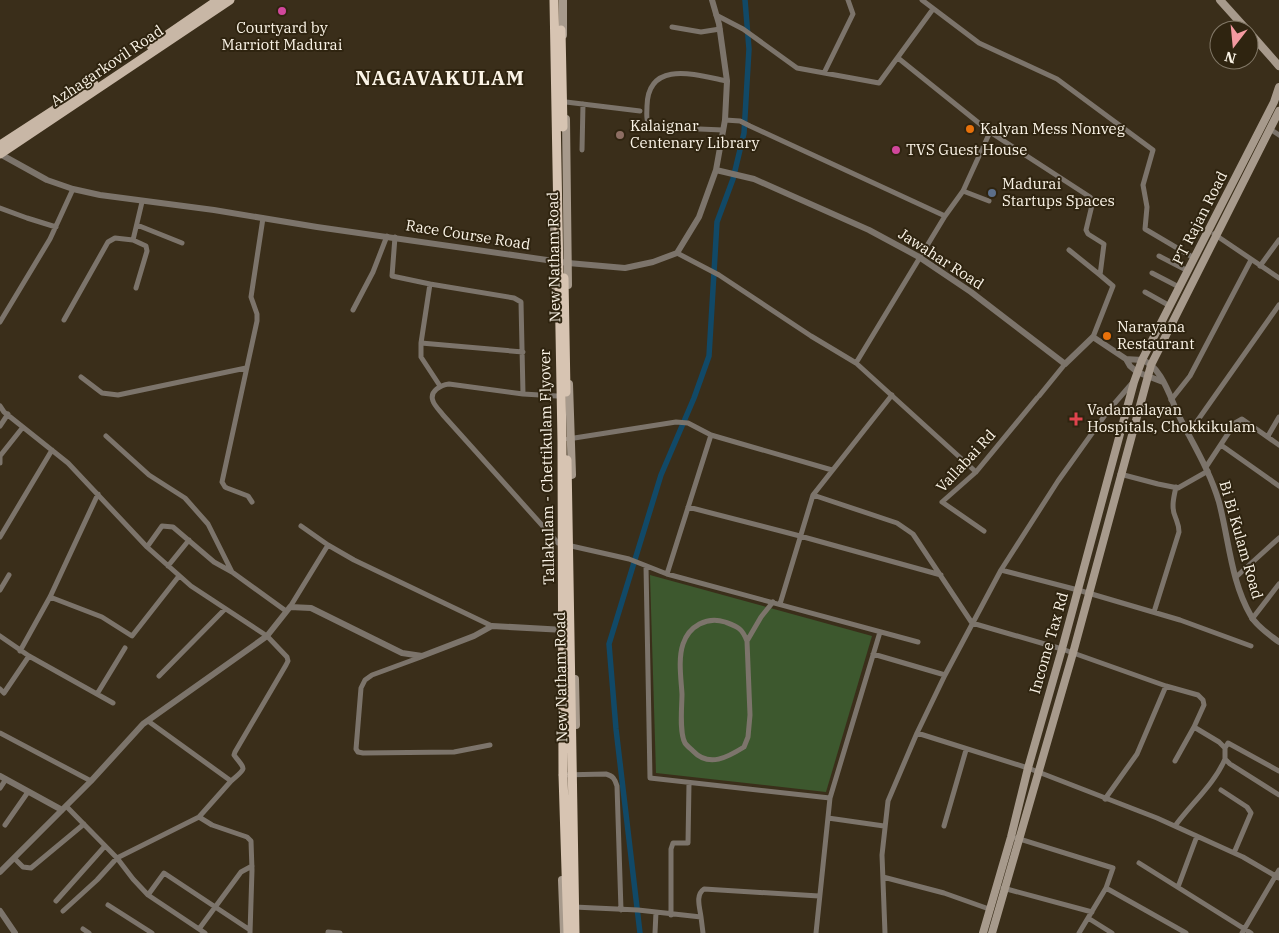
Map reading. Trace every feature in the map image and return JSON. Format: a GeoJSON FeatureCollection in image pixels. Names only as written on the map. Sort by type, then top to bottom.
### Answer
{"type":"FeatureCollection","features":[{"type":"Feature","properties":{"kind":"highway","name":"Tallakulam - Chettikulam Flyover"},"geometry":{"type":"LineString","coordinates":[[552,0],[562,442],[563,775],[568,933]]}},
{"type":"Feature","properties":{"kind":"highway","name":"Tallakulam - Chettikulam Flyover"},"geometry":{"type":"LineString","coordinates":[[561,0],[568,586],[575,933]]}},
{"type":"Feature","properties":{"kind":"main road","name":"Azhagarkovil Road"},"geometry":{"type":"LineString","coordinates":[[0,145],[216,4],[230,0]]}},
{"type":"Feature","properties":{"kind":"main road","name":"New Natham Road"},"geometry":{"type":"LineString","coordinates":[[552,0],[554,261],[558,439],[558,630],[564,933]]}},
{"type":"Feature","properties":{"kind":"main road","name":"New Natham Road"},"geometry":{"type":"LineString","coordinates":[[561,0],[566,102],[579,933]]}},
{"type":"Feature","properties":{"kind":"main road"},"geometry":{"type":"LineString","coordinates":[[1220,0],[1238,20]]}},
{"type":"Feature","properties":{"kind":"main road","name":"Azhagarkovil Road"},"geometry":{"type":"LineString","coordinates":[[0,154],[216,4]]}},
{"type":"Feature","properties":{"kind":"main road"},"geometry":{"type":"LineString","coordinates":[[1259,43],[1279,66]]}},
{"type":"Feature","properties":{"kind":"main road","name":"PT Rajan Road"},"geometry":{"type":"LineString","coordinates":[[1151,365],[1212,233],[1246,166],[1279,87]]}},
{"type":"Feature","properties":{"kind":"main road","name":"PT Rajan Road"},"geometry":{"type":"LineString","coordinates":[[1246,166],[1279,111]]}},
{"type":"Feature","properties":{"kind":"main road","name":"PT Rajan Road"},"geometry":{"type":"LineString","coordinates":[[1142,360],[1194,258],[1212,233]]}},
{"type":"Feature","properties":{"kind":"main road","name":"Income Tax Rd"},"geometry":{"type":"LineString","coordinates":[[990,932],[989,909],[995,886],[1011,836],[1134,382],[1142,360]]}},
{"type":"Feature","properties":{"kind":"main road","name":"Income Tax Rd"},"geometry":{"type":"LineString","coordinates":[[990,932],[1006,889],[1073,653],[1151,365]]}},
{"type":"Feature","properties":{"kind":"street"},"geometry":{"type":"LineString","coordinates":[[712,0],[720,29],[727,81],[725,120],[716,170],[699,218],[677,253],[712,270],[811,336],[856,362],[976,472]]}},
{"type":"Feature","properties":{"kind":"street"},"geometry":{"type":"LineString","coordinates":[[824,73],[853,14],[848,0]]}},
{"type":"Feature","properties":{"kind":"street"},"geometry":{"type":"LineString","coordinates":[[922,0],[979,43],[1057,79],[1153,150],[1143,185],[1147,208],[1145,229],[1194,258]]}},
{"type":"Feature","properties":{"kind":"street"},"geometry":{"type":"LineString","coordinates":[[716,15],[743,29],[797,68],[879,82],[933,9]]}},
{"type":"Feature","properties":{"kind":"street"},"geometry":{"type":"LineString","coordinates":[[672,27],[701,32],[720,29]]}},
{"type":"Feature","properties":{"kind":"street"},"geometry":{"type":"LineString","coordinates":[[898,58],[990,132],[1090,197],[1093,201],[1086,230],[1088,234],[1104,244],[1100,275]]}},
{"type":"Feature","properties":{"kind":"street"},"geometry":{"type":"LineString","coordinates":[[723,130],[652,127],[647,120],[647,101],[649,91],[663,75],[672,73],[697,75],[727,81]]}},
{"type":"Feature","properties":{"kind":"street"},"geometry":{"type":"LineString","coordinates":[[566,102],[640,111]]}},
{"type":"Feature","properties":{"kind":"street"},"geometry":{"type":"LineString","coordinates":[[582,150],[583,104]]}},
{"type":"Feature","properties":{"kind":"street"},"geometry":{"type":"LineString","coordinates":[[725,120],[740,121],[945,216]]}},
{"type":"Feature","properties":{"kind":"street"},"geometry":{"type":"LineString","coordinates":[[1270,128],[1279,134]]}},
{"type":"Feature","properties":{"kind":"street"},"geometry":{"type":"LineString","coordinates":[[856,362],[919,257],[963,191],[990,132]]}},
{"type":"Feature","properties":{"kind":"street","name":"Race Course Road"},"geometry":{"type":"LineString","coordinates":[[0,154],[47,180],[73,189],[142,202],[214,210],[568,263],[625,268],[654,262],[677,253]]}},
{"type":"Feature","properties":{"kind":"street","name":"Jawahar Road"},"geometry":{"type":"LineString","coordinates":[[716,170],[754,179],[869,230],[919,257],[971,292],[1065,364]]}},
{"type":"Feature","properties":{"kind":"street"},"geometry":{"type":"LineString","coordinates":[[0,322],[50,239],[73,189]]}},
{"type":"Feature","properties":{"kind":"street"},"geometry":{"type":"LineString","coordinates":[[963,191],[989,201]]}},
{"type":"Feature","properties":{"kind":"street"},"geometry":{"type":"LineString","coordinates":[[133,240],[142,202]]}},
{"type":"Feature","properties":{"kind":"street"},"geometry":{"type":"LineString","coordinates":[[0,208],[56,226]]}},
{"type":"Feature","properties":{"kind":"street"},"geometry":{"type":"LineString","coordinates":[[252,502],[248,496],[224,487],[222,482],[257,321],[257,314],[250,297],[263,218]]}},
{"type":"Feature","properties":{"kind":"street"},"geometry":{"type":"LineString","coordinates":[[137,226],[182,243]]}},
{"type":"Feature","properties":{"kind":"street"},"geometry":{"type":"LineString","coordinates":[[1212,233],[1279,278]]}},
{"type":"Feature","properties":{"kind":"street"},"geometry":{"type":"LineString","coordinates":[[353,310],[373,272],[387,236]]}},
{"type":"Feature","properties":{"kind":"street"},"geometry":{"type":"LineString","coordinates":[[395,237],[392,276],[518,300],[523,306],[523,394]]}},
{"type":"Feature","properties":{"kind":"street"},"geometry":{"type":"LineString","coordinates":[[64,320],[108,242],[115,238],[133,240],[146,246],[136,288]]}},
{"type":"Feature","properties":{"kind":"street"},"geometry":{"type":"LineString","coordinates":[[1260,266],[1279,240]]}},
{"type":"Feature","properties":{"kind":"street"},"geometry":{"type":"LineString","coordinates":[[1065,364],[1093,337],[1113,286],[1070,250]]}},
{"type":"Feature","properties":{"kind":"street"},"geometry":{"type":"LineString","coordinates":[[1158,256],[1188,271]]}},
{"type":"Feature","properties":{"kind":"street"},"geometry":{"type":"LineString","coordinates":[[1171,400],[1190,376],[1251,260]]}},
{"type":"Feature","properties":{"kind":"street"},"geometry":{"type":"LineString","coordinates":[[1152,273],[1179,287]]}},
{"type":"Feature","properties":{"kind":"street"},"geometry":{"type":"LineString","coordinates":[[430,284],[421,344],[423,361],[440,386]]}},
{"type":"Feature","properties":{"kind":"street"},"geometry":{"type":"LineString","coordinates":[[1145,292],[1170,306]]}},
{"type":"Feature","properties":{"kind":"street"},"geometry":{"type":"LineString","coordinates":[[1188,434],[1279,304]]}},
{"type":"Feature","properties":{"kind":"street"},"geometry":{"type":"LineString","coordinates":[[1093,337],[1126,360],[1137,372],[1163,382]]}},
{"type":"Feature","properties":{"kind":"street"},"geometry":{"type":"LineString","coordinates":[[421,344],[523,352]]}},
{"type":"Feature","properties":{"kind":"street"},"geometry":{"type":"LineString","coordinates":[[1126,360],[1142,360]]}},
{"type":"Feature","properties":{"kind":"street","name":"Bi Bi Kulam Road"},"geometry":{"type":"LineString","coordinates":[[1142,360],[1158,372],[1207,469],[1219,501],[1243,601],[1252,619],[1278,637]]}},
{"type":"Feature","properties":{"kind":"street","name":"Vallabai Rd"},"geometry":{"type":"LineString","coordinates":[[984,531],[942,502],[976,472],[1065,364]]}},
{"type":"Feature","properties":{"kind":"street"},"geometry":{"type":"LineString","coordinates":[[81,377],[102,393],[118,395],[246,368]]}},
{"type":"Feature","properties":{"kind":"street"},"geometry":{"type":"LineString","coordinates":[[885,933],[882,855],[888,801],[917,734],[945,674],[1001,570],[1058,481],[1108,411],[1134,382]]}},
{"type":"Feature","properties":{"kind":"street"},"geometry":{"type":"LineString","coordinates":[[557,396],[523,394],[449,384],[440,386],[433,394],[433,401],[558,543],[629,559],[667,574],[918,642]]}},
{"type":"Feature","properties":{"kind":"street"},"geometry":{"type":"LineString","coordinates":[[780,604],[813,494],[892,395]]}},
{"type":"Feature","properties":{"kind":"street"},"geometry":{"type":"LineString","coordinates":[[0,406],[68,463],[148,547],[179,576],[191,586],[267,636],[287,656],[288,661],[234,752],[234,755],[244,768],[199,817],[117,858],[63,911]]}},
{"type":"Feature","properties":{"kind":"street"},"geometry":{"type":"LineString","coordinates":[[0,426],[8,414]]}},
{"type":"Feature","properties":{"kind":"street"},"geometry":{"type":"LineString","coordinates":[[1268,436],[1279,417]]}},
{"type":"Feature","properties":{"kind":"street"},"geometry":{"type":"LineString","coordinates":[[1120,474],[1178,488],[1207,469],[1235,422],[1242,418],[1279,445]]}},
{"type":"Feature","properties":{"kind":"street"},"geometry":{"type":"LineString","coordinates":[[558,439],[571,439],[676,422],[687,423],[711,435],[832,470]]}},
{"type":"Feature","properties":{"kind":"street"},"geometry":{"type":"LineString","coordinates":[[0,463],[0,456],[23,427]]}},
{"type":"Feature","properties":{"kind":"street"},"geometry":{"type":"LineString","coordinates":[[667,574],[711,435]]}},
{"type":"Feature","properties":{"kind":"street"},"geometry":{"type":"LineString","coordinates":[[106,436],[149,475],[185,498],[208,524],[232,572]]}},
{"type":"Feature","properties":{"kind":"street"},"geometry":{"type":"LineString","coordinates":[[1221,445],[1279,486]]}},
{"type":"Feature","properties":{"kind":"street"},"geometry":{"type":"LineString","coordinates":[[0,537],[52,450]]}},
{"type":"Feature","properties":{"kind":"street"},"geometry":{"type":"LineString","coordinates":[[1154,612],[1180,532],[1179,524],[1174,515],[1173,498],[1176,487]]}},
{"type":"Feature","properties":{"kind":"street"},"geometry":{"type":"LineString","coordinates":[[20,650],[50,597],[98,494]]}},
{"type":"Feature","properties":{"kind":"street"},"geometry":{"type":"LineString","coordinates":[[813,494],[905,527],[913,534],[972,623],[1062,649],[1202,697],[1204,705],[1175,761]]}},
{"type":"Feature","properties":{"kind":"street"},"geometry":{"type":"LineString","coordinates":[[688,507],[942,576]]}},
{"type":"Feature","properties":{"kind":"street"},"geometry":{"type":"LineString","coordinates":[[148,547],[162,526],[173,527],[214,562],[288,609],[311,608],[402,653],[422,656]]}},
{"type":"Feature","properties":{"kind":"street"},"geometry":{"type":"LineString","coordinates":[[301,526],[354,560],[492,626],[574,630]]}},
{"type":"Feature","properties":{"kind":"street"},"geometry":{"type":"LineString","coordinates":[[1236,578],[1279,538]]}},
{"type":"Feature","properties":{"kind":"street"},"geometry":{"type":"LineString","coordinates":[[168,566],[189,540]]}},
{"type":"Feature","properties":{"kind":"street"},"geometry":{"type":"LineString","coordinates":[[0,872],[148,721],[267,636],[288,609],[328,545]]}},
{"type":"Feature","properties":{"kind":"street"},"geometry":{"type":"LineString","coordinates":[[646,566],[650,778],[830,798]]}},
{"type":"Feature","properties":{"kind":"street"},"geometry":{"type":"LineString","coordinates":[[1001,570],[1154,612],[1251,646]]}},
{"type":"Feature","properties":{"kind":"street"},"geometry":{"type":"LineString","coordinates":[[0,590],[9,575]]}},
{"type":"Feature","properties":{"kind":"street"},"geometry":{"type":"LineString","coordinates":[[50,597],[102,617],[132,636],[179,576]]}},
{"type":"Feature","properties":{"kind":"street"},"geometry":{"type":"LineString","coordinates":[[1252,619],[1279,584]]}},
{"type":"Feature","properties":{"kind":"street"},"geometry":{"type":"LineString","coordinates":[[747,641],[743,631],[735,626],[721,621],[705,620],[692,630],[683,644],[681,661],[682,730],[685,743],[699,757],[712,760],[725,758],[744,747],[748,736],[750,715],[747,641],[761,617],[773,602]]}},
{"type":"Feature","properties":{"kind":"street"},"geometry":{"type":"LineString","coordinates":[[159,676],[225,609]]}},
{"type":"Feature","properties":{"kind":"street"},"geometry":{"type":"LineString","coordinates":[[490,745],[454,752],[363,753],[358,752],[356,749],[361,688],[365,680],[372,675],[474,636],[492,626]]}},
{"type":"Feature","properties":{"kind":"street"},"geometry":{"type":"LineString","coordinates":[[816,933],[830,798],[880,632]]}},
{"type":"Feature","properties":{"kind":"street"},"geometry":{"type":"LineString","coordinates":[[0,636],[29,656],[113,703]]}},
{"type":"Feature","properties":{"kind":"street"},"geometry":{"type":"LineString","coordinates":[[97,694],[125,648]]}},
{"type":"Feature","properties":{"kind":"street"},"geometry":{"type":"LineString","coordinates":[[873,654],[945,674]]}},
{"type":"Feature","properties":{"kind":"street"},"geometry":{"type":"LineString","coordinates":[[0,689],[4,693],[29,656]]}},
{"type":"Feature","properties":{"kind":"street"},"geometry":{"type":"LineString","coordinates":[[1105,799],[1138,754],[1166,686]]}},
{"type":"Feature","properties":{"kind":"street"},"geometry":{"type":"LineString","coordinates":[[148,721],[231,782]]}},
{"type":"Feature","properties":{"kind":"street"},"geometry":{"type":"LineString","coordinates":[[1194,727],[1219,742],[1225,748]]}},
{"type":"Feature","properties":{"kind":"street"},"geometry":{"type":"LineString","coordinates":[[0,733],[91,781]]}},
{"type":"Feature","properties":{"kind":"street"},"geometry":{"type":"LineString","coordinates":[[917,734],[1028,768],[1175,826],[1234,853],[1277,877]]}},
{"type":"Feature","properties":{"kind":"street"},"geometry":{"type":"LineString","coordinates":[[1175,826],[1221,770],[1225,759],[1225,748],[1228,743],[1279,771]]}},
{"type":"Feature","properties":{"kind":"street"},"geometry":{"type":"LineString","coordinates":[[944,826],[966,750]]}},
{"type":"Feature","properties":{"kind":"street"},"geometry":{"type":"LineString","coordinates":[[1225,759],[1279,795]]}},
{"type":"Feature","properties":{"kind":"street"},"geometry":{"type":"LineString","coordinates":[[560,775],[606,774],[612,776],[615,780],[619,816],[621,910]]}},
{"type":"Feature","properties":{"kind":"street"},"geometry":{"type":"LineString","coordinates":[[0,788],[3,778],[28,792],[64,808],[84,824],[117,858],[148,895],[205,933]]}},
{"type":"Feature","properties":{"kind":"street"},"geometry":{"type":"LineString","coordinates":[[671,915],[671,849],[673,843],[688,843],[689,783]]}},
{"type":"Feature","properties":{"kind":"street"},"geometry":{"type":"LineString","coordinates":[[1221,790],[1247,807],[1251,813],[1234,853]]}},
{"type":"Feature","properties":{"kind":"street"},"geometry":{"type":"LineString","coordinates":[[5,825],[28,792]]}},
{"type":"Feature","properties":{"kind":"street"},"geometry":{"type":"LineString","coordinates":[[199,817],[212,825],[247,837],[252,846],[250,932]]}},
{"type":"Feature","properties":{"kind":"street"},"geometry":{"type":"LineString","coordinates":[[828,818],[884,826]]}},
{"type":"Feature","properties":{"kind":"street"},"geometry":{"type":"LineString","coordinates":[[14,858],[23,867],[32,868],[84,824]]}},
{"type":"Feature","properties":{"kind":"street"},"geometry":{"type":"LineString","coordinates":[[1011,836],[1113,868],[1106,888],[1079,933]]}},
{"type":"Feature","properties":{"kind":"street"},"geometry":{"type":"LineString","coordinates":[[1178,887],[1197,836]]}},
{"type":"Feature","properties":{"kind":"street"},"geometry":{"type":"LineString","coordinates":[[56,901],[105,846]]}},
{"type":"Feature","properties":{"kind":"street"},"geometry":{"type":"LineString","coordinates":[[1139,863],[1243,931],[1250,933]]}},
{"type":"Feature","properties":{"kind":"street"},"geometry":{"type":"LineString","coordinates":[[199,929],[241,872],[252,866]]}},
{"type":"Feature","properties":{"kind":"street"},"geometry":{"type":"LineString","coordinates":[[1243,931],[1277,877],[1279,870]]}},
{"type":"Feature","properties":{"kind":"street"},"geometry":{"type":"LineString","coordinates":[[148,895],[164,873],[250,932]]}},
{"type":"Feature","properties":{"kind":"street"},"geometry":{"type":"LineString","coordinates":[[883,877],[944,893],[989,909]]}},
{"type":"Feature","properties":{"kind":"street"},"geometry":{"type":"LineString","coordinates":[[995,886],[1092,912]]}},
{"type":"Feature","properties":{"kind":"street"},"geometry":{"type":"LineString","coordinates":[[1106,888],[1186,933]]}},
{"type":"Feature","properties":{"kind":"street"},"geometry":{"type":"LineString","coordinates":[[703,933],[699,896],[704,889],[820,896]]}},
{"type":"Feature","properties":{"kind":"street"},"geometry":{"type":"LineString","coordinates":[[108,904],[152,933]]}},
{"type":"Feature","properties":{"kind":"street"},"geometry":{"type":"LineString","coordinates":[[563,907],[636,910],[701,917]]}},
{"type":"Feature","properties":{"kind":"street"},"geometry":{"type":"LineString","coordinates":[[0,911],[15,933]]}},
{"type":"Feature","properties":{"kind":"street"},"geometry":{"type":"LineString","coordinates":[[655,933],[656,912]]}},
{"type":"Feature","properties":{"kind":"street"},"geometry":{"type":"LineString","coordinates":[[1088,918],[1112,933]]}},
{"type":"Feature","properties":{"kind":"street"},"geometry":{"type":"LineString","coordinates":[[83,929],[89,933]]}},
{"type":"Feature","properties":{"kind":"street"},"geometry":{"type":"LineString","coordinates":[[328,933],[340,933]]}},
{"type":"Feature","properties":{"kind":"green space"},"geometry":{"type":"Polygon","coordinates":[[[650,575],[872,636],[826,792],[656,773],[650,575]]]}},
{"type":"Feature","properties":{"kind":"waterway"},"geometry":{"type":"LineString","coordinates":[[640,933],[616,729],[609,644],[661,475],[694,398],[709,356],[717,222],[733,179],[744,133],[749,49],[745,0]]}},
{"type":"Feature","properties":{"kind":"place","name":"Courtyard by Marriott Madurai"},"geometry":{"type":"Point","coordinates":[282,11]}},
{"type":"Feature","properties":{"kind":"place","name":"Kalyan Mess Nonveg"},"geometry":{"type":"Point","coordinates":[970,129]}},
{"type":"Feature","properties":{"kind":"place","name":"Kalaignar Centenary Library"},"geometry":{"type":"Point","coordinates":[620,135]}},
{"type":"Feature","properties":{"kind":"place","name":"TVS Guest House"},"geometry":{"type":"Point","coordinates":[896,150]}},
{"type":"Feature","properties":{"kind":"place","name":"Madurai Startups Spaces"},"geometry":{"type":"Point","coordinates":[992,193]}},
{"type":"Feature","properties":{"kind":"place","name":"Narayana Restaurant"},"geometry":{"type":"Point","coordinates":[1107,336]}},
{"type":"Feature","properties":{"kind":"place","name":"Vadamalayan Hospitals, Chokkikulam"},"geometry":{"type":"Point","coordinates":[1076,419]}},
{"type":"Feature","properties":{"kind":"district","name":"NAGAVAKULAM"},"geometry":{"type":"Point","coordinates":[440,78]}}]}
